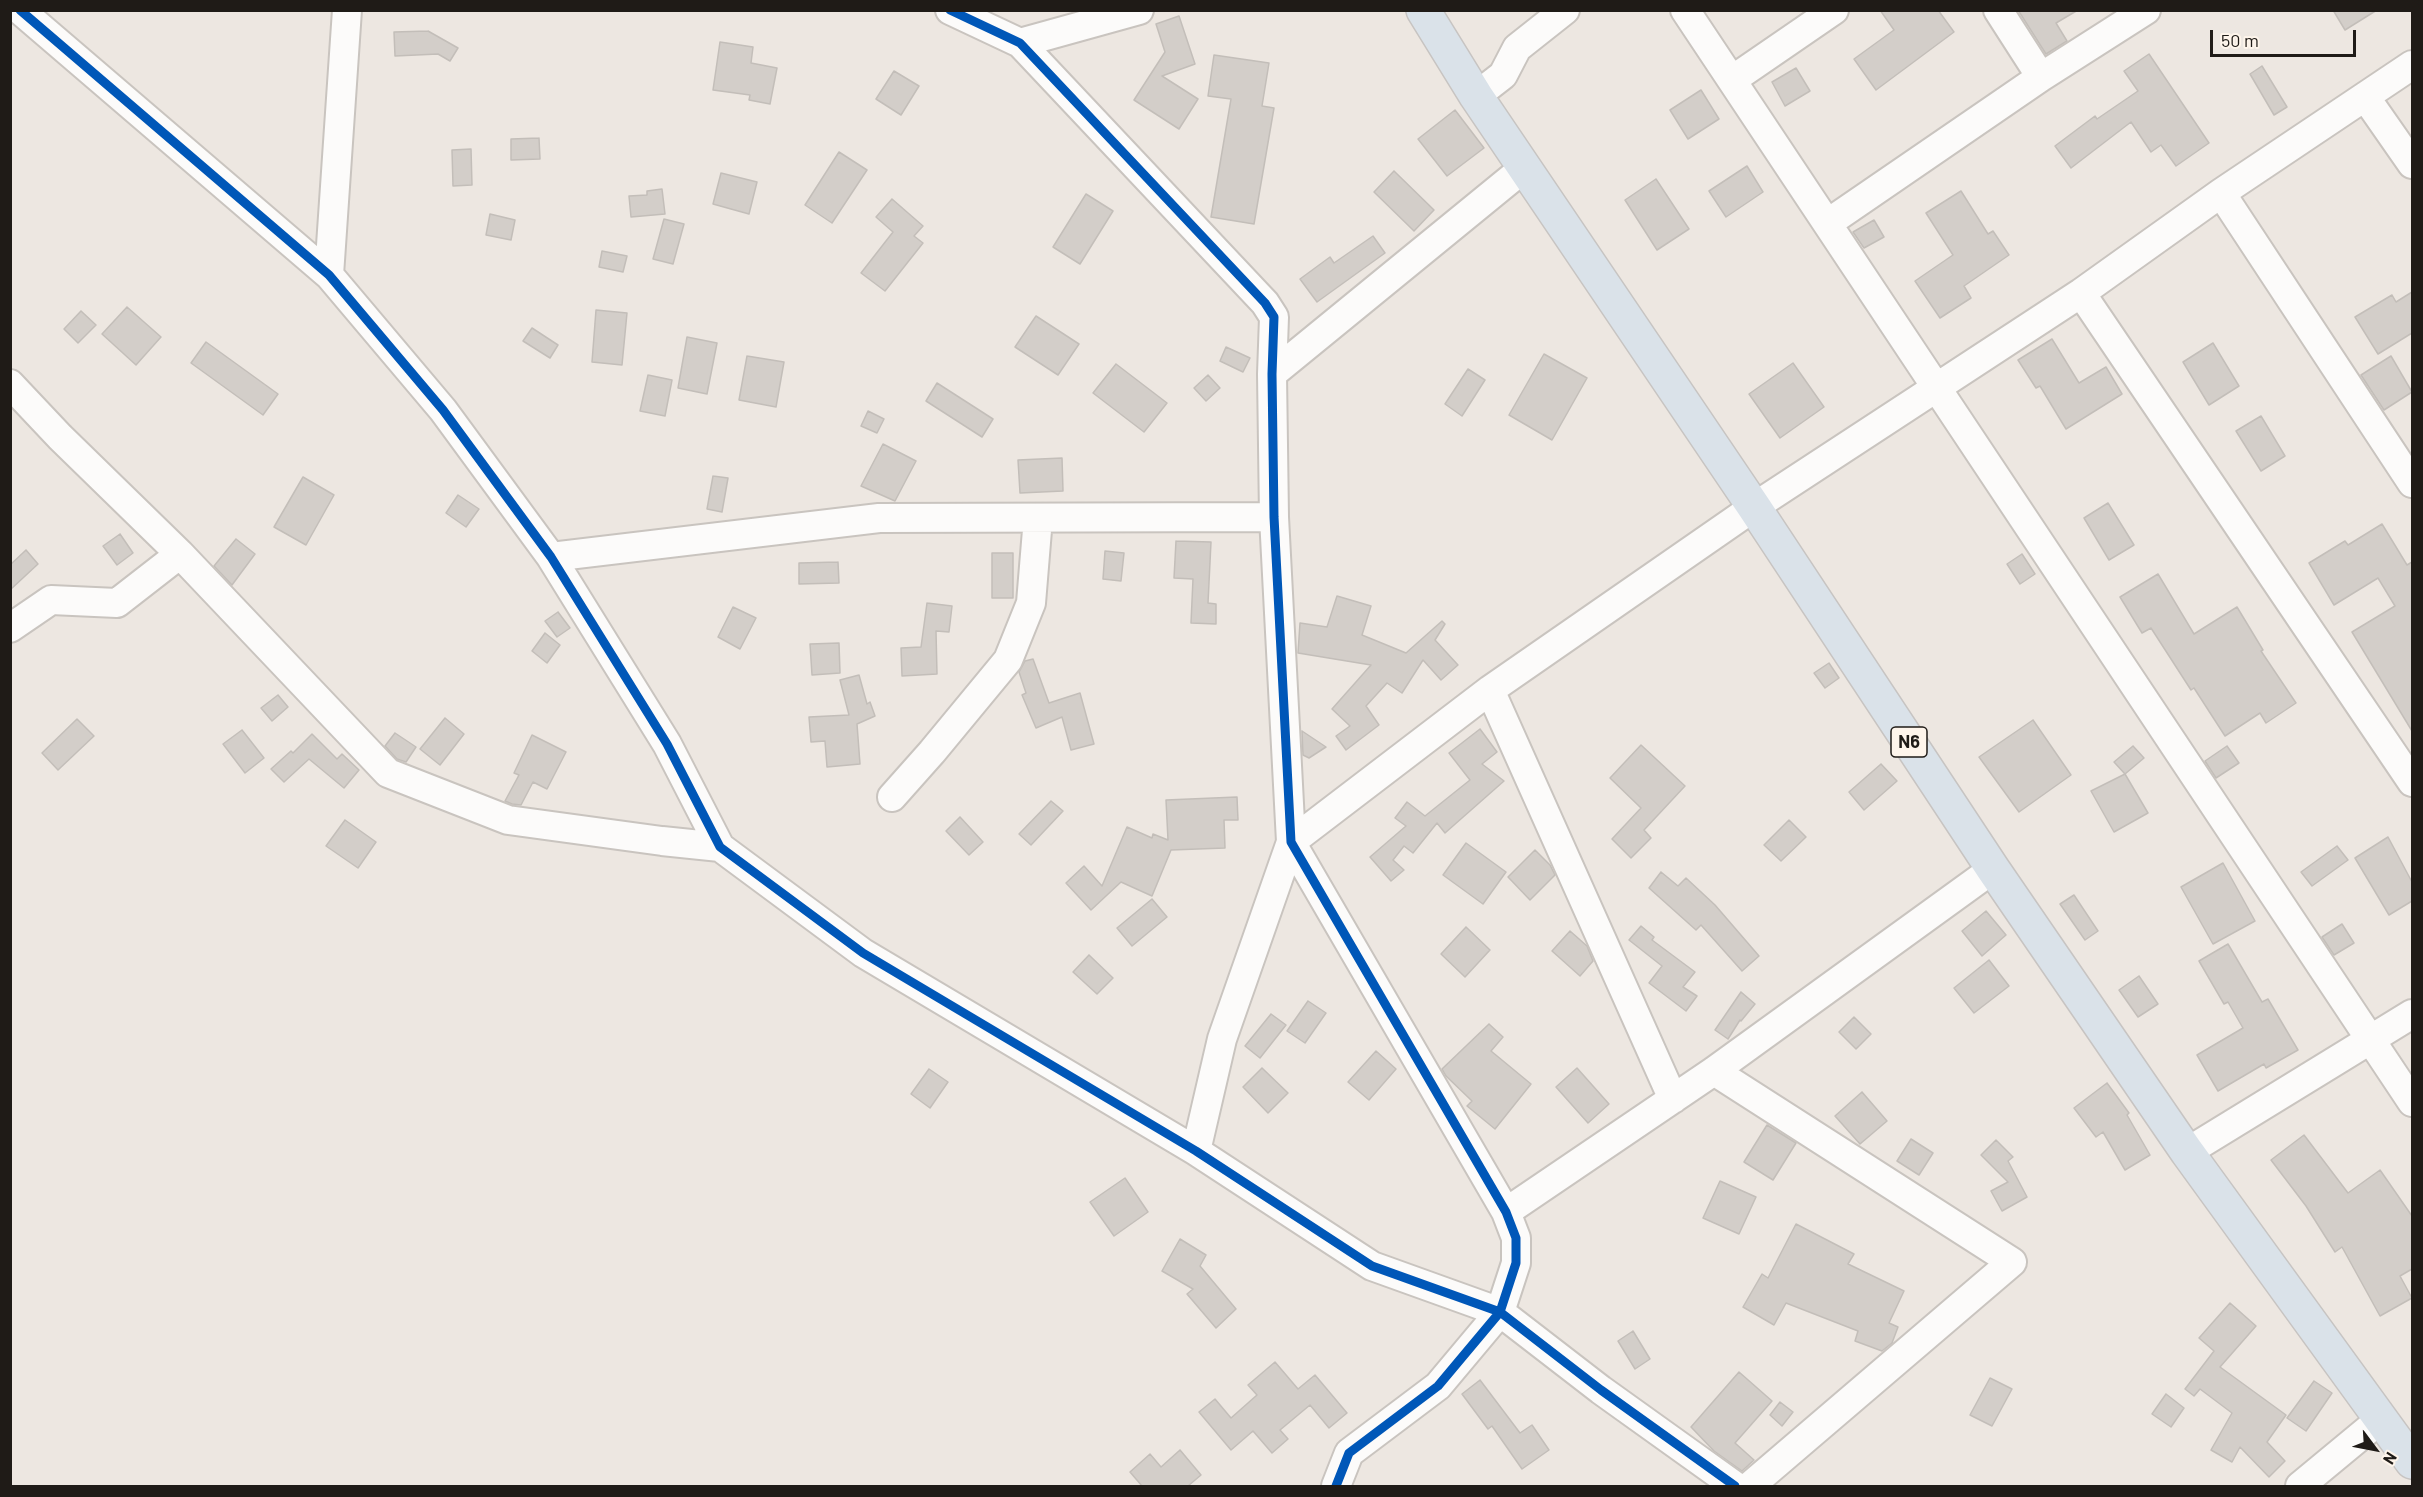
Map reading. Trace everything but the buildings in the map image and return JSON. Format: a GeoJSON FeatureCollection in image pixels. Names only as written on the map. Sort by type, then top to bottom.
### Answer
{"type":"FeatureCollection","features":[{"type":"Feature","properties":{"kind":"highway","name":"N6"},"geometry":{"type":"LineString","coordinates":[[1423,10],[1476,96],[1754,507],[1993,869],[2187,1152],[2412,1461]]}},
{"type":"Feature","properties":{"kind":"street"},"geometry":{"type":"LineString","coordinates":[[20,10],[328,275],[443,410],[551,557],[667,744],[720,847],[863,953],[1196,1151],[1372,1266],[1500,1312],[1601,1390],[1735,1486]]}},
{"type":"Feature","properties":{"kind":"street"},"geometry":{"type":"LineString","coordinates":[[328,275],[346,10]]}},
{"type":"Feature","properties":{"kind":"street"},"geometry":{"type":"LineString","coordinates":[[950,10],[1020,43],[1265,303],[1274,317],[1272,374],[1274,517],[1291,842],[1222,1040],[1196,1151]]}},
{"type":"Feature","properties":{"kind":"street"},"geometry":{"type":"LineString","coordinates":[[1020,43],[1139,10]]}},
{"type":"Feature","properties":{"kind":"street"},"geometry":{"type":"LineString","coordinates":[[1476,96],[1503,75],[1517,48],[1565,10]]}},
{"type":"Feature","properties":{"kind":"street"},"geometry":{"type":"LineString","coordinates":[[1685,10],[2412,1102]]}},
{"type":"Feature","properties":{"kind":"street"},"geometry":{"type":"LineString","coordinates":[[1731,80],[1834,10]]}},
{"type":"Feature","properties":{"kind":"street"},"geometry":{"type":"LineString","coordinates":[[1998,10],[2041,77]]}},
{"type":"Feature","properties":{"kind":"street"},"geometry":{"type":"LineString","coordinates":[[1828,223],[2041,77],[2146,10]]}},
{"type":"Feature","properties":{"kind":"street"},"geometry":{"type":"LineString","coordinates":[[1291,842],[1490,690],[1754,507],[2081,292],[2412,65]]}},
{"type":"Feature","properties":{"kind":"street"},"geometry":{"type":"LineString","coordinates":[[2366,98],[2412,164]]}},
{"type":"Feature","properties":{"kind":"street"},"geometry":{"type":"LineString","coordinates":[[1272,374],[1524,168]]}},
{"type":"Feature","properties":{"kind":"street"},"geometry":{"type":"LineString","coordinates":[[2221,194],[2412,483]]}},
{"type":"Feature","properties":{"kind":"street"},"geometry":{"type":"LineString","coordinates":[[2081,292],[2412,782]]}},
{"type":"Feature","properties":{"kind":"street"},"geometry":{"type":"LineString","coordinates":[[10,384],[60,437],[180,554],[388,773],[508,820],[720,847]]}},
{"type":"Feature","properties":{"kind":"street"},"geometry":{"type":"LineString","coordinates":[[551,557],[879,518],[1274,517]]}},
{"type":"Feature","properties":{"kind":"street"},"geometry":{"type":"LineString","coordinates":[[892,797],[1008,660],[1031,603],[1038,518]]}},
{"type":"Feature","properties":{"kind":"street"},"geometry":{"type":"LineString","coordinates":[[10,628],[51,600],[117,603],[180,554]]}},
{"type":"Feature","properties":{"kind":"street"},"geometry":{"type":"LineString","coordinates":[[1490,690],[1673,1099]]}},
{"type":"Feature","properties":{"kind":"street"},"geometry":{"type":"LineString","coordinates":[[1291,842],[1506,1212],[1516,1238],[1516,1263],[1500,1312],[1438,1386],[1349,1453],[1336,1486]]}},
{"type":"Feature","properties":{"kind":"street"},"geometry":{"type":"LineString","coordinates":[[1506,1212],[1714,1071],[1993,869]]}},
{"type":"Feature","properties":{"kind":"street"},"geometry":{"type":"LineString","coordinates":[[2187,1152],[2412,1014]]}},
{"type":"Feature","properties":{"kind":"street"},"geometry":{"type":"LineString","coordinates":[[1714,1071],[2012,1262],[1750,1486]]}},
{"type":"Feature","properties":{"kind":"street"},"geometry":{"type":"LineString","coordinates":[[2300,1486],[2381,1419]]}},
{"type":"Feature","properties":{"kind":"cycle path"},"geometry":{"type":"LineString","coordinates":[[20,10],[329,275],[443,410],[551,557],[667,744],[720,847],[863,953],[1196,1151],[1372,1266],[1500,1312],[1601,1390],[1735,1486]]}},
{"type":"Feature","properties":{"kind":"cycle path"},"geometry":{"type":"LineString","coordinates":[[950,10],[1020,43],[1265,303],[1274,317],[1272,374],[1274,517],[1291,842],[1506,1212],[1516,1238],[1516,1263],[1500,1312],[1438,1386],[1349,1453],[1336,1486]]}}]}
